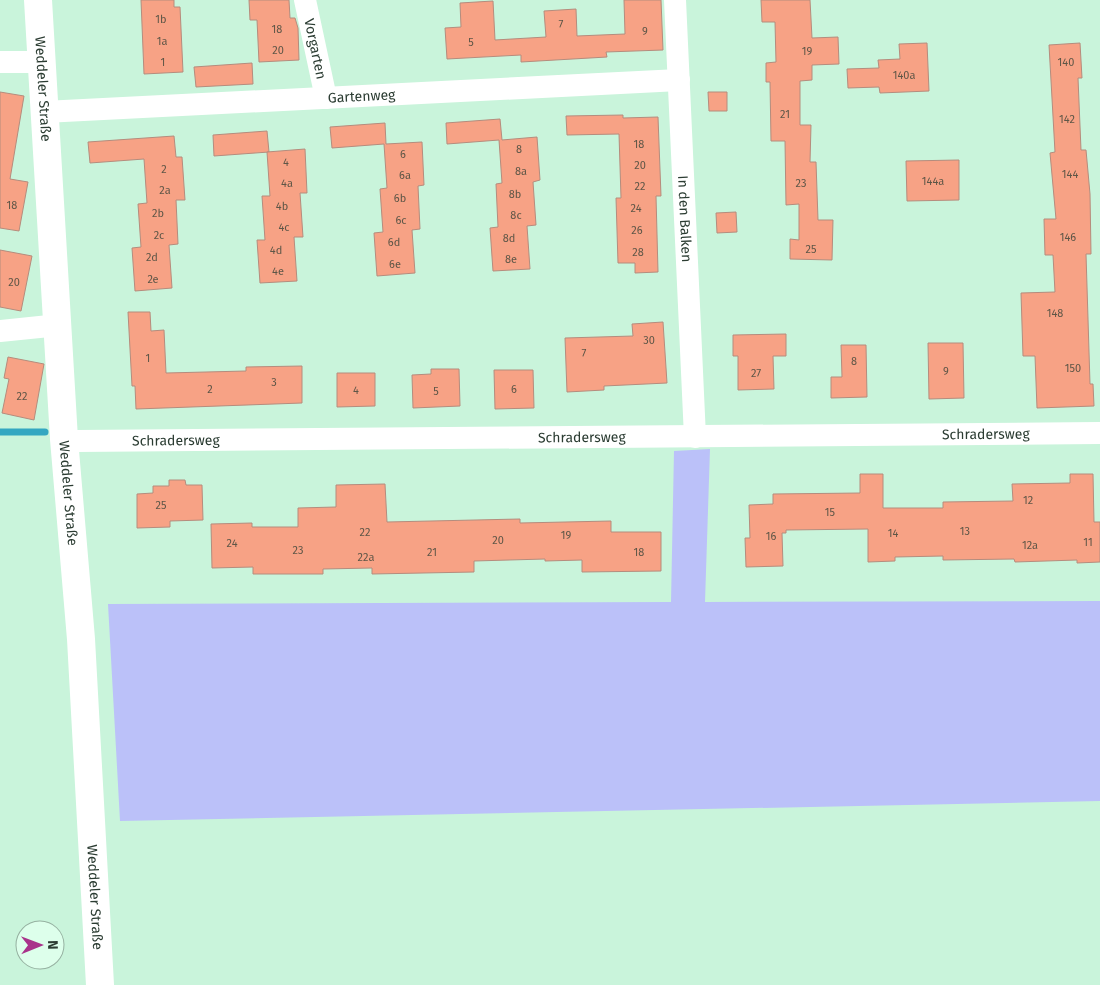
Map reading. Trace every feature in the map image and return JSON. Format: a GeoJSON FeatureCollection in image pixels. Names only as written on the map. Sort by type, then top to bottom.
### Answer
{"type":"FeatureCollection","features":[{"type":"Feature","properties":{"kind":"street","name":"Weddeler Straße"},"geometry":{"type":"LineString","coordinates":[[38,0],[64,439],[81,639],[100,985]]}},
{"type":"Feature","properties":{"kind":"street","name":"Vorgarten"},"geometry":{"type":"LineString","coordinates":[[305,0],[326,98]]}},
{"type":"Feature","properties":{"kind":"street","name":"In den Balken"},"geometry":{"type":"LineString","coordinates":[[675,0],[695,437]]}},
{"type":"Feature","properties":{"kind":"street"},"geometry":{"type":"LineString","coordinates":[[0,62],[42,62]]}},
{"type":"Feature","properties":{"kind":"street","name":"Gartenweg"},"geometry":{"type":"LineString","coordinates":[[44,112],[679,80]]}},
{"type":"Feature","properties":{"kind":"street"},"geometry":{"type":"LineString","coordinates":[[0,331],[58,325]]}},
{"type":"Feature","properties":{"kind":"street","name":"Schradersweg"},"geometry":{"type":"LineString","coordinates":[[64,439],[76,441],[695,437],[1100,432]]}},
{"type":"Feature","properties":{"kind":"shaded area"},"geometry":{"type":"Polygon","coordinates":[[[710,449],[705,602],[1100,601],[1100,801],[120,821],[108,604],[671,602],[674,451],[710,449]]]}},
{"type":"Feature","properties":{"kind":"building"},"geometry":{"type":"Polygon","coordinates":[[[141,0],[174,0],[174,7],[180,7],[183,72],[144,74],[141,0]]]}},
{"type":"Feature","properties":{"kind":"building"},"geometry":{"type":"Polygon","coordinates":[[[249,0],[289,0],[290,18],[295,18],[298,28],[299,60],[259,62],[257,20],[250,20],[249,0]]]}},
{"type":"Feature","properties":{"kind":"building"},"geometry":{"type":"Polygon","coordinates":[[[624,0],[661,0],[663,50],[606,52],[607,57],[521,62],[521,55],[447,59],[445,28],[461,27],[460,3],[493,1],[495,40],[546,37],[544,11],[576,9],[577,36],[625,34],[624,0]]]}},
{"type":"Feature","properties":{"kind":"building"},"geometry":{"type":"Polygon","coordinates":[[[761,0],[810,0],[812,38],[838,37],[839,64],[812,65],[812,80],[800,81],[800,125],[811,125],[810,162],[816,162],[818,220],[833,220],[832,260],[790,259],[790,239],[799,240],[799,204],[786,205],[785,141],[771,141],[770,82],[766,82],[766,63],[776,62],[775,22],[762,22],[761,0]]]}},
{"type":"Feature","properties":{"kind":"building"},"geometry":{"type":"Polygon","coordinates":[[[927,43],[929,91],[880,93],[879,87],[848,88],[847,69],[879,68],[878,60],[900,59],[899,44],[927,43]]]}},
{"type":"Feature","properties":{"kind":"building"},"geometry":{"type":"Polygon","coordinates":[[[1080,43],[1082,78],[1078,78],[1081,150],[1086,150],[1090,194],[1091,254],[1086,254],[1090,384],[1093,384],[1094,406],[1037,408],[1035,356],[1023,356],[1021,293],[1055,292],[1053,255],[1045,255],[1044,219],[1056,219],[1050,153],[1055,152],[1049,45],[1080,43]]]}},
{"type":"Feature","properties":{"kind":"building"},"geometry":{"type":"Polygon","coordinates":[[[252,63],[253,84],[196,87],[194,67],[252,63]]]}},
{"type":"Feature","properties":{"kind":"building"},"geometry":{"type":"Polygon","coordinates":[[[0,92],[24,96],[10,179],[28,182],[19,231],[0,228],[0,92]]]}},
{"type":"Feature","properties":{"kind":"building"},"geometry":{"type":"Polygon","coordinates":[[[708,92],[727,92],[727,111],[709,111],[708,92]]]}},
{"type":"Feature","properties":{"kind":"building"},"geometry":{"type":"Polygon","coordinates":[[[623,115],[623,118],[658,117],[661,196],[656,196],[658,272],[635,273],[635,263],[618,263],[616,198],[621,198],[619,134],[567,135],[566,116],[623,115]]]}},
{"type":"Feature","properties":{"kind":"building"},"geometry":{"type":"Polygon","coordinates":[[[500,119],[502,140],[537,137],[540,180],[533,182],[536,225],[527,226],[530,269],[493,271],[490,228],[498,227],[496,184],[502,183],[499,140],[447,144],[446,123],[500,119]]]}},
{"type":"Feature","properties":{"kind":"building"},"geometry":{"type":"Polygon","coordinates":[[[385,123],[386,144],[422,142],[424,185],[418,186],[420,229],[412,230],[415,273],[377,276],[374,233],[383,232],[380,189],[387,188],[384,144],[332,148],[330,127],[385,123]]]}},
{"type":"Feature","properties":{"kind":"building"},"geometry":{"type":"Polygon","coordinates":[[[267,131],[269,152],[214,156],[213,135],[267,131]]]}},
{"type":"Feature","properties":{"kind":"building"},"geometry":{"type":"Polygon","coordinates":[[[174,136],[176,157],[182,157],[185,200],[176,200],[178,244],[169,245],[172,288],[135,291],[132,248],[141,247],[138,204],[147,203],[144,159],[90,163],[88,142],[174,136]]]}},
{"type":"Feature","properties":{"kind":"building"},"geometry":{"type":"Polygon","coordinates":[[[305,149],[307,193],[300,193],[303,237],[294,237],[297,281],[260,283],[257,240],[265,240],[262,196],[270,196],[267,152],[305,149]]]}},
{"type":"Feature","properties":{"kind":"building"},"geometry":{"type":"Polygon","coordinates":[[[959,160],[959,200],[907,201],[906,161],[959,160]]]}},
{"type":"Feature","properties":{"kind":"building"},"geometry":{"type":"Polygon","coordinates":[[[736,212],[737,232],[717,233],[716,213],[736,212]]]}},
{"type":"Feature","properties":{"kind":"building"},"geometry":{"type":"Polygon","coordinates":[[[0,250],[32,256],[21,311],[0,307],[0,250]]]}},
{"type":"Feature","properties":{"kind":"building"},"geometry":{"type":"Polygon","coordinates":[[[128,312],[150,312],[151,331],[164,330],[166,373],[246,371],[246,367],[302,366],[302,403],[136,409],[135,386],[132,386],[128,312]]]}},
{"type":"Feature","properties":{"kind":"building"},"geometry":{"type":"Polygon","coordinates":[[[663,322],[667,383],[604,386],[604,390],[567,392],[565,338],[633,336],[632,324],[663,322]]]}},
{"type":"Feature","properties":{"kind":"building"},"geometry":{"type":"Polygon","coordinates":[[[786,334],[786,356],[773,356],[774,389],[738,390],[738,356],[733,356],[733,335],[786,334]]]}},
{"type":"Feature","properties":{"kind":"building"},"geometry":{"type":"Polygon","coordinates":[[[928,343],[963,343],[964,398],[929,399],[928,343]]]}},
{"type":"Feature","properties":{"kind":"building"},"geometry":{"type":"Polygon","coordinates":[[[841,345],[866,345],[867,397],[831,398],[831,377],[842,377],[841,345]]]}},
{"type":"Feature","properties":{"kind":"building"},"geometry":{"type":"Polygon","coordinates":[[[8,357],[44,364],[34,420],[2,413],[9,379],[4,378],[8,357]]]}},
{"type":"Feature","properties":{"kind":"building"},"geometry":{"type":"Polygon","coordinates":[[[431,369],[459,369],[460,406],[413,408],[412,375],[431,374],[431,369]]]}},
{"type":"Feature","properties":{"kind":"building"},"geometry":{"type":"Polygon","coordinates":[[[494,370],[533,370],[534,408],[495,409],[494,370]]]}},
{"type":"Feature","properties":{"kind":"building"},"geometry":{"type":"Polygon","coordinates":[[[337,373],[375,373],[375,406],[337,407],[337,373]]]}},
{"type":"Feature","properties":{"kind":"building"},"geometry":{"type":"Polygon","coordinates":[[[860,474],[883,474],[883,508],[943,508],[943,502],[1013,501],[1012,484],[1070,483],[1070,474],[1093,474],[1094,522],[1100,522],[1100,562],[1077,563],[1077,560],[1015,562],[1014,559],[943,560],[943,556],[895,557],[895,561],[868,562],[868,529],[786,530],[786,533],[782,533],[783,566],[746,567],[745,538],[750,538],[749,505],[773,504],[773,494],[860,493],[860,474]]]}},
{"type":"Feature","properties":{"kind":"building"},"geometry":{"type":"Polygon","coordinates":[[[169,480],[185,480],[186,485],[202,485],[203,520],[170,521],[170,527],[137,528],[137,494],[153,493],[153,486],[169,486],[169,480]]]}},
{"type":"Feature","properties":{"kind":"building"},"geometry":{"type":"Polygon","coordinates":[[[385,484],[387,522],[520,519],[520,523],[611,521],[611,532],[661,532],[661,571],[582,572],[582,560],[545,561],[545,559],[474,561],[474,572],[372,574],[372,568],[323,569],[323,574],[253,574],[253,567],[212,568],[211,524],[252,523],[252,527],[298,527],[298,508],[336,507],[336,485],[385,484]]]}},
{"type":"Feature","properties":{"kind":"waterway"},"geometry":{"type":"LineString","coordinates":[[0,432],[45,432]]}}]}
